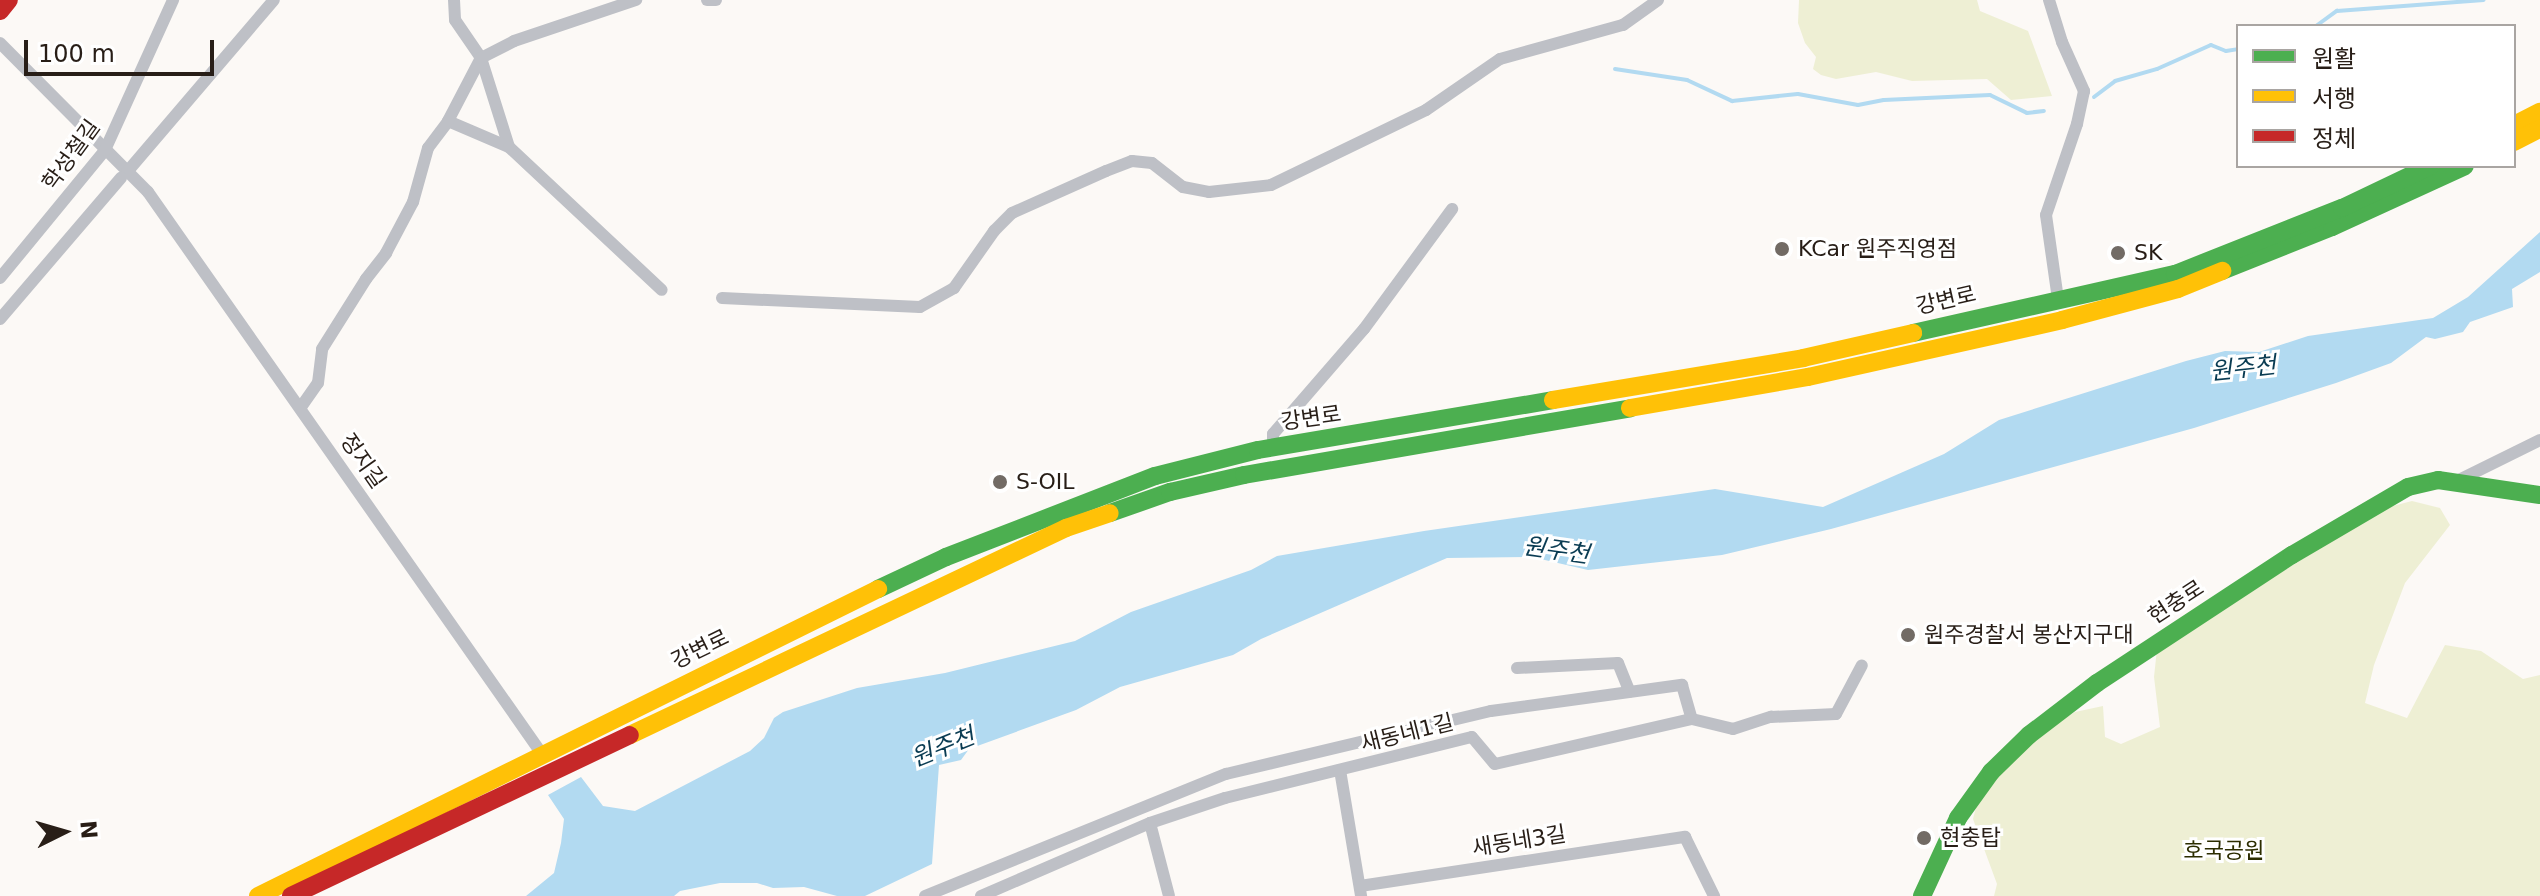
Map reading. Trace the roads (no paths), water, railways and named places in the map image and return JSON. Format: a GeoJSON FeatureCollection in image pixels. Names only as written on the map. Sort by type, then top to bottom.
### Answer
{"type":"FeatureCollection","features":[{"type":"Feature","properties":{"kind":"street"},"geometry":{"type":"LineString","coordinates":[[0,11],[9,0]]}},
{"type":"Feature","properties":{"kind":"street","name":"학성철길"},"geometry":{"type":"LineString","coordinates":[[0,278],[105,150],[173,0]]}},
{"type":"Feature","properties":{"kind":"street"},"geometry":{"type":"LineString","coordinates":[[0,319],[274,0]]}},
{"type":"Feature","properties":{"kind":"street"},"geometry":{"type":"LineString","coordinates":[[454,0],[455,20],[481,58],[509,147]]}},
{"type":"Feature","properties":{"kind":"street"},"geometry":{"type":"LineString","coordinates":[[301,407],[318,383],[322,349],[386,253],[413,202],[428,148],[448,121],[481,58],[514,41],[636,0]]}},
{"type":"Feature","properties":{"kind":"street"},"geometry":{"type":"LineString","coordinates":[[707,0],[716,0]]}},
{"type":"Feature","properties":{"kind":"street"},"geometry":{"type":"LineString","coordinates":[[722,298],[920,307],[954,288],[994,231],[1012,213],[1106,171],[1132,161],[1152,163],[1183,187],[1209,192],[1271,185],[1426,110],[1500,59],[1623,25],[1658,0]]}},
{"type":"Feature","properties":{"kind":"street"},"geometry":{"type":"LineString","coordinates":[[2049,0],[2062,42],[2084,91],[2077,124],[2046,215],[2062,320]]}},
{"type":"Feature","properties":{"kind":"street","name":"정지길"},"geometry":{"type":"LineString","coordinates":[[0,43],[105,150],[124,175],[148,192],[547,762]]}},
{"type":"Feature","properties":{"kind":"street"},"geometry":{"type":"LineString","coordinates":[[2516,124],[2540,112]]}},
{"type":"Feature","properties":{"kind":"street"},"geometry":{"type":"LineString","coordinates":[[448,121],[509,147],[662,290]]}},
{"type":"Feature","properties":{"kind":"street"},"geometry":{"type":"LineString","coordinates":[[2516,141],[2540,129]]}},
{"type":"Feature","properties":{"kind":"street","name":"강변로"},"geometry":{"type":"LineString","coordinates":[[291,896],[783,634],[973,546],[1155,476],[1273,447],[1803,358],[2175,274],[2342,208],[2426,168]]}},
{"type":"Feature","properties":{"kind":"street","name":"강변로"},"geometry":{"type":"LineString","coordinates":[[258,896],[1066,528],[1170,492],[1259,473],[1808,377],[2062,320],[2206,278],[2332,227],[2461,168]]}},
{"type":"Feature","properties":{"kind":"street"},"geometry":{"type":"LineString","coordinates":[[1273,447],[1273,434],[1364,329],[1452,209]]}},
{"type":"Feature","properties":{"kind":"street"},"geometry":{"type":"LineString","coordinates":[[2455,482],[2540,440]]}},
{"type":"Feature","properties":{"kind":"street","name":"현충로"},"geometry":{"type":"LineString","coordinates":[[1922,896],[1958,818],[1991,772],[2041,726],[2097,683],[2349,519],[2408,487],[2438,480],[2540,495]]}},
{"type":"Feature","properties":{"kind":"street"},"geometry":{"type":"LineString","coordinates":[[1517,668],[1618,663],[1630,692]]}},
{"type":"Feature","properties":{"kind":"street","name":"새동네1길"},"geometry":{"type":"LineString","coordinates":[[981,896],[1150,823],[1225,798],[1472,737],[1495,764],[1692,719],[1733,729],[1771,717],[1836,714],[1862,665]]}},
{"type":"Feature","properties":{"kind":"street"},"geometry":{"type":"LineString","coordinates":[[925,896],[1226,774],[1491,711],[1682,685],[1692,719]]}},
{"type":"Feature","properties":{"kind":"street"},"geometry":{"type":"LineString","coordinates":[[1340,770],[1361,891]]}},
{"type":"Feature","properties":{"kind":"street"},"geometry":{"type":"LineString","coordinates":[[1150,823],[1169,896]]}},
{"type":"Feature","properties":{"kind":"street","name":"새동네3길"},"geometry":{"type":"LineString","coordinates":[[1361,891],[1685,837],[1714,896]]}},
{"type":"Feature","properties":{"kind":"water","name":"원주천"},"geometry":{"type":"Polygon","coordinates":[[[2540,232],[2540,272],[2512,289],[2513,307],[2470,322],[2463,332],[2435,339],[2426,337],[2391,363],[2336,383],[2194,428],[1831,529],[1722,555],[1588,570],[1532,557],[1447,558],[1261,639],[1233,655],[1120,687],[1076,710],[969,749],[961,760],[939,765],[932,864],[865,896],[837,896],[804,887],[773,888],[757,883],[720,883],[680,891],[674,896],[526,896],[554,873],[561,843],[564,819],[548,795],[581,777],[603,806],[635,811],[750,751],[764,738],[774,718],[783,712],[857,688],[945,673],[1075,641],[1131,612],[1251,570],[1277,556],[1424,531],[1715,489],[1823,507],[1944,454],[1999,420],[2186,361],[2225,351],[2259,352],[2308,336],[2433,318],[2468,297],[2540,232]]]}},
{"type":"Feature","properties":{"kind":"waterway"},"geometry":{"type":"LineString","coordinates":[[2319,24],[2337,11],[2484,0]]}},
{"type":"Feature","properties":{"kind":"waterway"},"geometry":{"type":"LineString","coordinates":[[2094,97],[2115,81],[2157,69],[2211,45],[2226,51],[2236,49]]}},
{"type":"Feature","properties":{"kind":"waterway"},"geometry":{"type":"LineString","coordinates":[[1615,69],[1687,80],[1732,101],[1798,94],[1858,105],[1884,100],[1990,95],[2027,113],[2044,111]]}},
{"type":"Feature","properties":{"kind":"place","name":"KCar 원주직영점"},"geometry":{"type":"Point","coordinates":[1782,249]}},
{"type":"Feature","properties":{"kind":"place","name":"SK"},"geometry":{"type":"Point","coordinates":[2118,253]}},
{"type":"Feature","properties":{"kind":"place","name":"S-OIL"},"geometry":{"type":"Point","coordinates":[1000,482]}},
{"type":"Feature","properties":{"kind":"place","name":"원주경찰서 봉산지구대"},"geometry":{"type":"Point","coordinates":[1908,635]}},
{"type":"Feature","properties":{"kind":"place","name":"현충탑"},"geometry":{"type":"Point","coordinates":[1924,838]}},
{"type":"Feature","properties":{"kind":"park label","name":"호국공원"},"geometry":{"type":"Point","coordinates":[2224,851]}}]}
